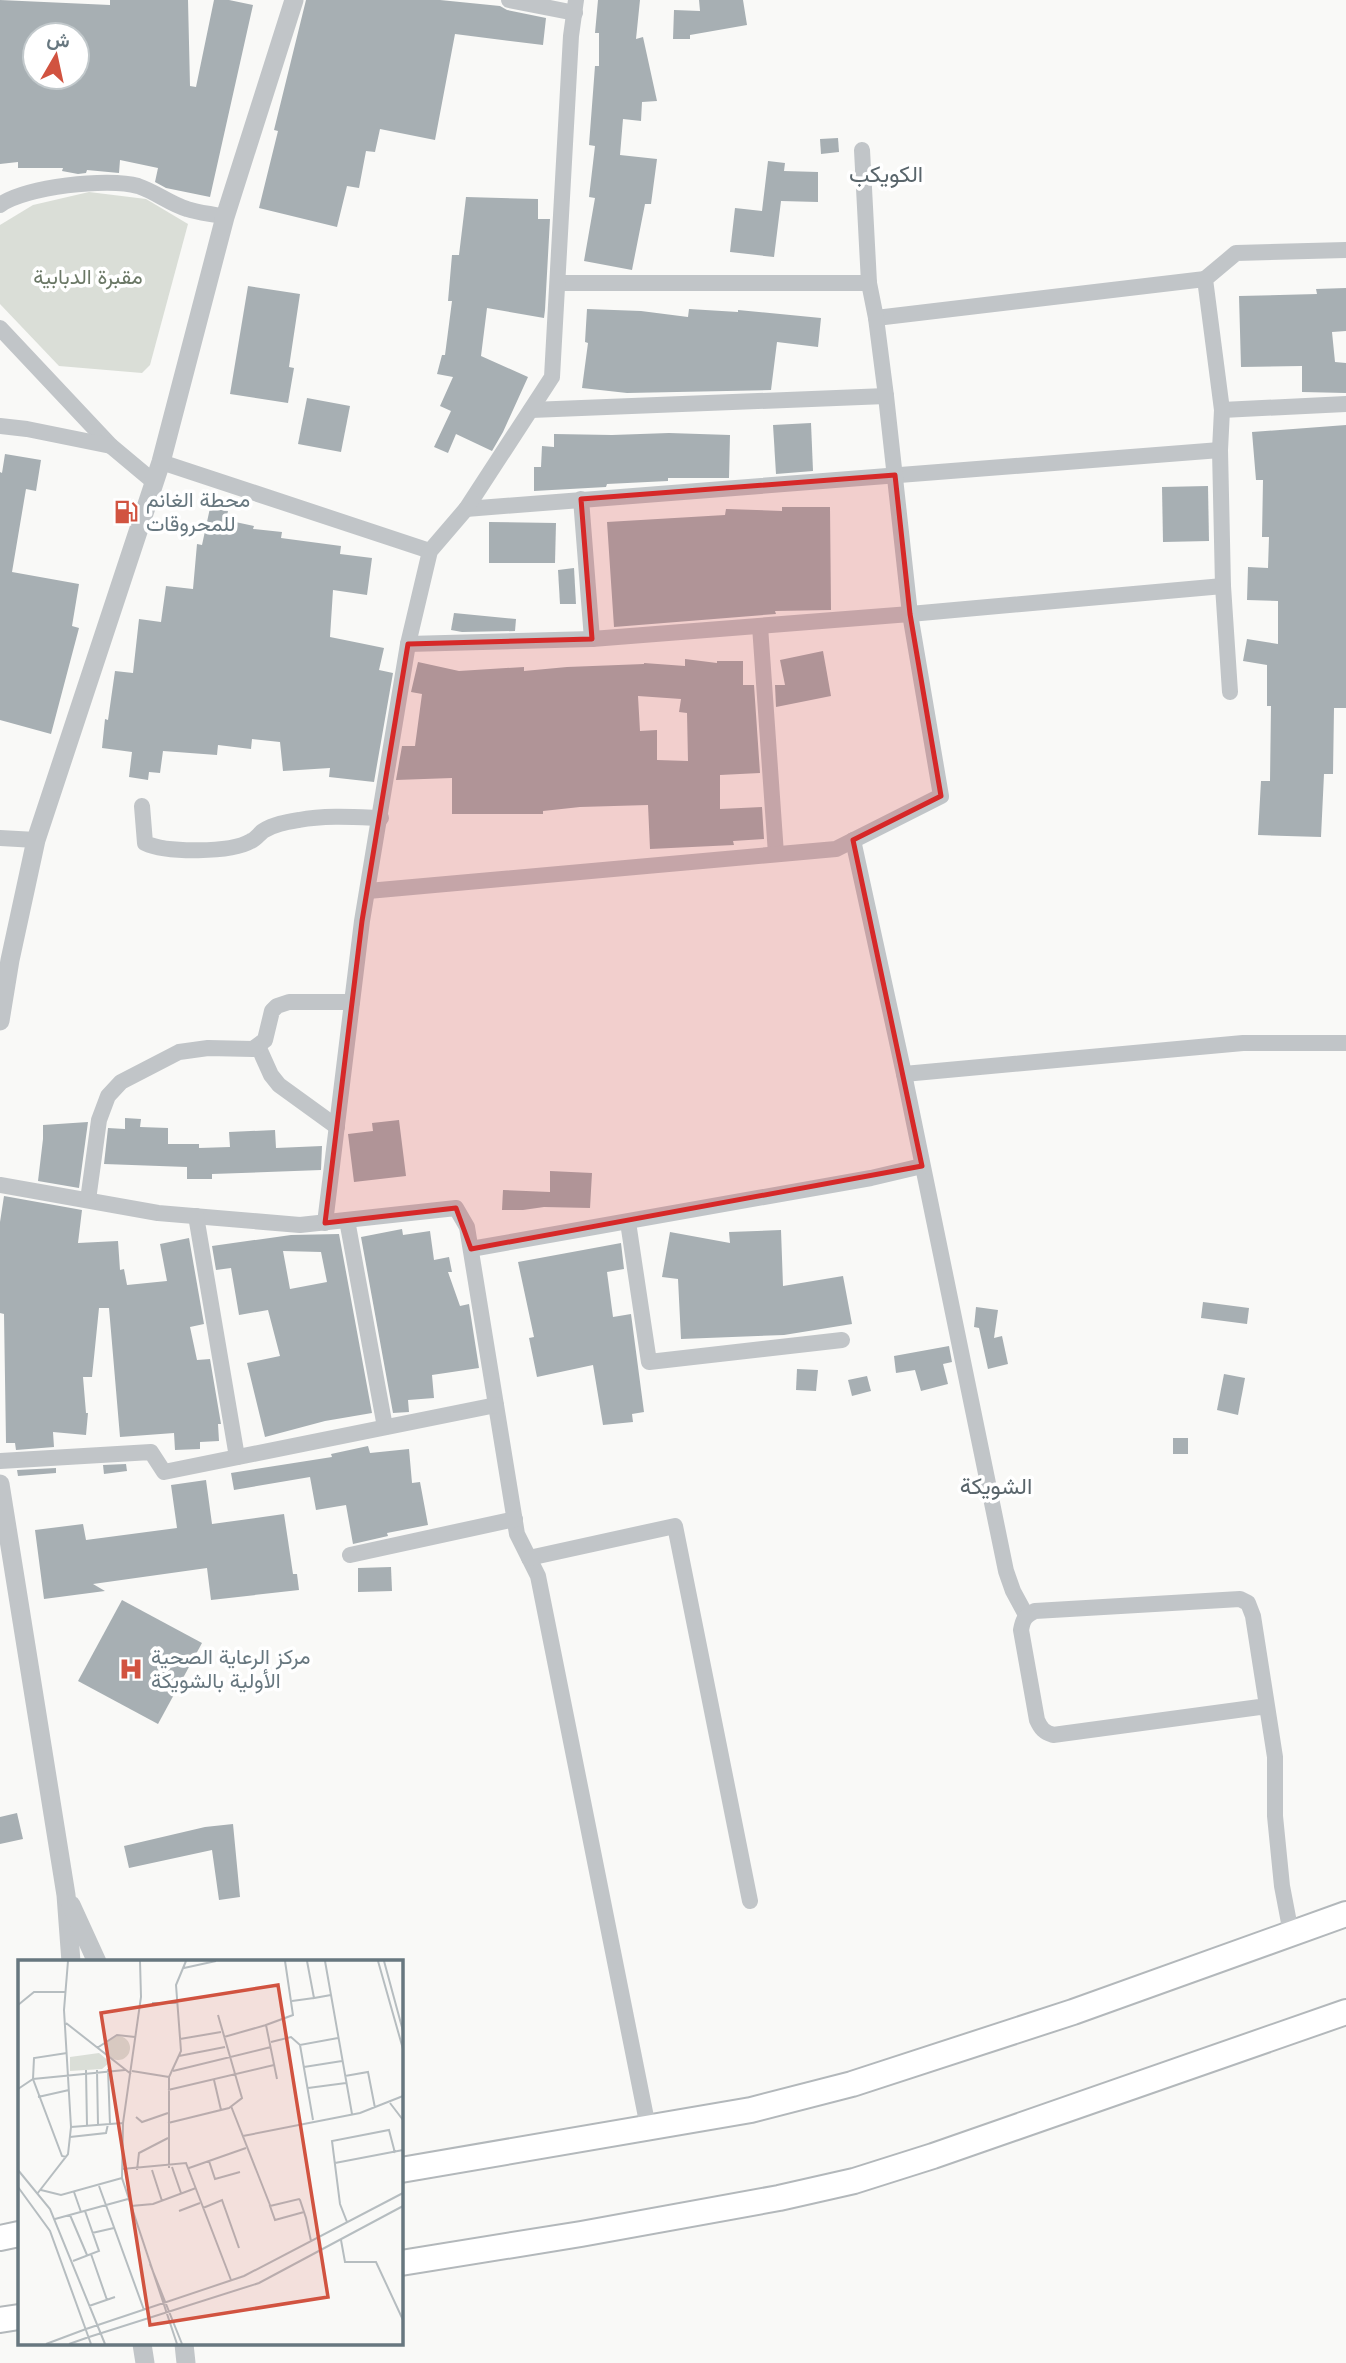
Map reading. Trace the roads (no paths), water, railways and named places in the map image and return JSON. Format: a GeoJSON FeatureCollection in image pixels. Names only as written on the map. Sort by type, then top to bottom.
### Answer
{"type":"FeatureCollection","features":[{"type":"Feature","properties":{"kind":"main road"},"geometry":{"type":"LineString","coordinates":[[402,2170],[751,2110],[852,2084],[1073,2012],[1346,1914]]}},
{"type":"Feature","properties":{"kind":"main road"},"geometry":{"type":"LineString","coordinates":[[402,2263],[608,2230],[779,2198],[854,2180],[933,2156],[1346,2012]]}},
{"type":"Feature","properties":{"kind":"main road"},"geometry":{"type":"LineString","coordinates":[[0,2238],[18,2234]]}},
{"type":"Feature","properties":{"kind":"main road"},"geometry":{"type":"LineString","coordinates":[[0,2320],[18,2317]]}},
{"type":"Feature","properties":{"kind":"street"},"geometry":{"type":"LineString","coordinates":[[0,1021],[36,840],[161,462],[225,217],[294,0]]}},
{"type":"Feature","properties":{"kind":"street"},"geometry":{"type":"LineString","coordinates":[[325,1223],[368,891],[408,644],[430,551],[466,509],[552,377],[570,50],[575,6],[509,0]]}},
{"type":"Feature","properties":{"kind":"street"},"geometry":{"type":"LineString","coordinates":[[368,891],[836,849],[941,796],[910,614],[886,396],[869,283],[862,150]]}},
{"type":"Feature","properties":{"kind":"street"},"geometry":{"type":"LineString","coordinates":[[0,205],[31,194],[96,182],[136,185],[186,209],[225,217]]}},
{"type":"Feature","properties":{"kind":"street"},"geometry":{"type":"LineString","coordinates":[[876,318],[1205,279],[1236,253],[1346,250]]}},
{"type":"Feature","properties":{"kind":"street"},"geometry":{"type":"LineString","coordinates":[[1205,279],[1222,410],[1220,450],[1223,586],[1230,692]]}},
{"type":"Feature","properties":{"kind":"street"},"geometry":{"type":"LineString","coordinates":[[558,283],[869,283]]}},
{"type":"Feature","properties":{"kind":"street"},"geometry":{"type":"LineString","coordinates":[[0,328],[111,446],[154,482]]}},
{"type":"Feature","properties":{"kind":"street"},"geometry":{"type":"LineString","coordinates":[[531,410],[886,396]]}},
{"type":"Feature","properties":{"kind":"street"},"geometry":{"type":"LineString","coordinates":[[1222,410],[1346,404]]}},
{"type":"Feature","properties":{"kind":"street"},"geometry":{"type":"LineString","coordinates":[[0,426],[111,446]]}},
{"type":"Feature","properties":{"kind":"street"},"geometry":{"type":"LineString","coordinates":[[466,509],[1220,450]]}},
{"type":"Feature","properties":{"kind":"street"},"geometry":{"type":"LineString","coordinates":[[161,462],[430,551]]}},
{"type":"Feature","properties":{"kind":"street"},"geometry":{"type":"LineString","coordinates":[[581,499],[592,639]]}},
{"type":"Feature","properties":{"kind":"street"},"geometry":{"type":"LineString","coordinates":[[408,644],[592,639],[1223,586]]}},
{"type":"Feature","properties":{"kind":"street"},"geometry":{"type":"LineString","coordinates":[[760,626],[776,854]]}},
{"type":"Feature","properties":{"kind":"street"},"geometry":{"type":"LineString","coordinates":[[142,806],[145,843],[176,849],[209,850],[240,845],[253,841],[261,832],[273,826],[303,819],[381,818]]}},
{"type":"Feature","properties":{"kind":"street"},"geometry":{"type":"LineString","coordinates":[[0,838],[36,840]]}},
{"type":"Feature","properties":{"kind":"street"},"geometry":{"type":"LineString","coordinates":[[853,840],[1006,1572],[1026,1615]]}},
{"type":"Feature","properties":{"kind":"street"},"geometry":{"type":"LineString","coordinates":[[88,1200],[99,1119],[108,1096],[121,1082],[179,1052],[258,1046],[265,1040],[272,1011],[277,1006],[289,1002],[352,1002]]}},
{"type":"Feature","properties":{"kind":"street"},"geometry":{"type":"LineString","coordinates":[[904,1074],[1230,1044],[1346,1042]]}},
{"type":"Feature","properties":{"kind":"street"},"geometry":{"type":"LineString","coordinates":[[258,1046],[271,1075],[279,1085],[337,1127]]}},
{"type":"Feature","properties":{"kind":"street"},"geometry":{"type":"LineString","coordinates":[[471,1249],[858,1180],[922,1166]]}},
{"type":"Feature","properties":{"kind":"street"},"geometry":{"type":"LineString","coordinates":[[0,1185],[158,1213],[300,1225],[456,1208],[467,1227],[517,1534],[538,1576],[648,2127]]}},
{"type":"Feature","properties":{"kind":"street"},"geometry":{"type":"LineString","coordinates":[[196,1216],[237,1457]]}},
{"type":"Feature","properties":{"kind":"street"},"geometry":{"type":"LineString","coordinates":[[347,1220],[385,1427]]}},
{"type":"Feature","properties":{"kind":"street"},"geometry":{"type":"LineString","coordinates":[[628,1222],[649,1362],[842,1340]]}},
{"type":"Feature","properties":{"kind":"street"},"geometry":{"type":"LineString","coordinates":[[0,1461],[151,1452],[164,1472],[496,1405]]}},
{"type":"Feature","properties":{"kind":"street"},"geometry":{"type":"LineString","coordinates":[[0,1484],[66,1895],[71,1960]]}},
{"type":"Feature","properties":{"kind":"street"},"geometry":{"type":"LineString","coordinates":[[350,1555],[515,1520]]}},
{"type":"Feature","properties":{"kind":"street"},"geometry":{"type":"LineString","coordinates":[[529,1558],[676,1525],[750,1901]]}},
{"type":"Feature","properties":{"kind":"street"},"geometry":{"type":"LineString","coordinates":[[1266,1706],[1053,1735],[1040,1728],[1037,1720],[1021,1630],[1022,1620],[1035,1611],[1240,1600],[1248,1603],[1253,1616],[1276,1770],[1275,1816],[1282,1886],[1291,1933]]}},
{"type":"Feature","properties":{"kind":"street"},"geometry":{"type":"LineString","coordinates":[[66,1895],[96,1960]]}},
{"type":"Feature","properties":{"kind":"place","name":"محطة الغانم للمحروقات"},"geometry":{"type":"Point","coordinates":[126,512]}},
{"type":"Feature","properties":{"kind":"place","name":"مركز الرعاية الصحية الأولية بالشويكة"},"geometry":{"type":"Point","coordinates":[131,1669]}},
{"type":"Feature","properties":{"kind":"district","name":"الكويكب"},"geometry":{"type":"Point","coordinates":[886,174]}},
{"type":"Feature","properties":{"kind":"district","name":"الشويكة"},"geometry":{"type":"Point","coordinates":[996,1486]}},
{"type":"Feature","properties":{"kind":"park label","name":"مقبرة الدبابية"},"geometry":{"type":"Point","coordinates":[88,277]}}]}
